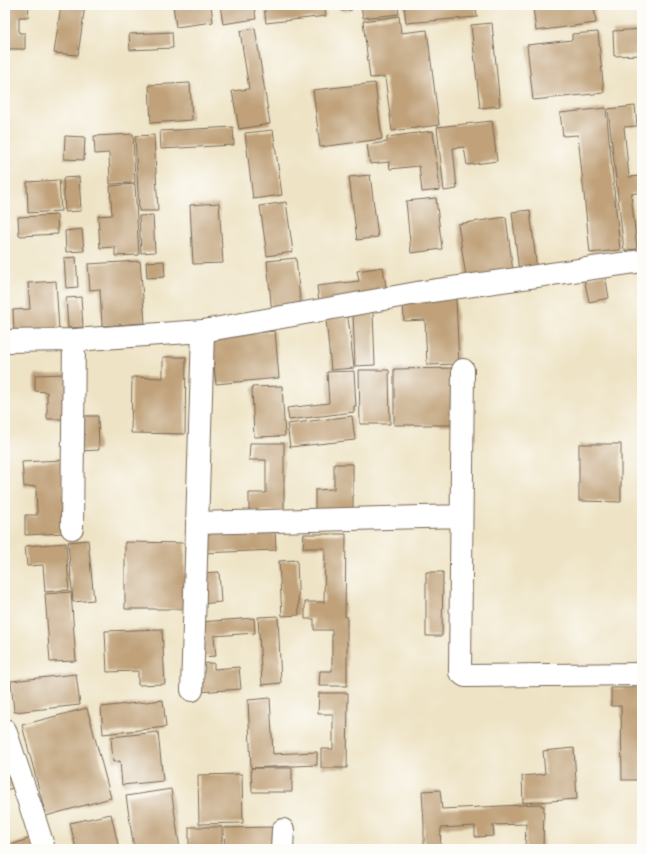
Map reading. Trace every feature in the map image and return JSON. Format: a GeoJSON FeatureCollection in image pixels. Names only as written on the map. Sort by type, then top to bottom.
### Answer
{"type":"FeatureCollection","features":[{"type":"Feature","properties":{"kind":"street"},"geometry":{"type":"LineString","coordinates":[[5,341],[74,340],[203,331],[417,293],[642,261]]}},
{"type":"Feature","properties":{"kind":"street"},"geometry":{"type":"LineString","coordinates":[[192,690],[203,331]]}},
{"type":"Feature","properties":{"kind":"street"},"geometry":{"type":"LineString","coordinates":[[72,528],[74,340]]}},
{"type":"Feature","properties":{"kind":"street"},"geometry":{"type":"LineString","coordinates":[[463,370],[460,672],[465,676],[642,674]]}},
{"type":"Feature","properties":{"kind":"street"},"geometry":{"type":"LineString","coordinates":[[197,523],[461,516]]}},
{"type":"Feature","properties":{"kind":"street"},"geometry":{"type":"LineString","coordinates":[[5,730],[44,849]]}},
{"type":"Feature","properties":{"kind":"building"},"geometry":{"type":"Polygon","coordinates":[[[6,5],[29,5],[28,17],[19,17],[19,33],[25,33],[25,49],[6,49],[6,5]]]}},
{"type":"Feature","properties":{"kind":"building"},"geometry":{"type":"Polygon","coordinates":[[[61,5],[85,5],[78,55],[54,53],[61,5]]]}},
{"type":"Feature","properties":{"kind":"building"},"geometry":{"type":"Polygon","coordinates":[[[173,5],[211,5],[213,22],[176,27],[173,5]]]}},
{"type":"Feature","properties":{"kind":"building"},"geometry":{"type":"Polygon","coordinates":[[[220,5],[254,5],[256,19],[223,24],[220,5]]]}},
{"type":"Feature","properties":{"kind":"building"},"geometry":{"type":"Polygon","coordinates":[[[264,5],[324,5],[326,16],[266,23],[264,5]]]}},
{"type":"Feature","properties":{"kind":"building"},"geometry":{"type":"Polygon","coordinates":[[[340,5],[351,5],[352,10],[341,11],[340,5]]]}},
{"type":"Feature","properties":{"kind":"building"},"geometry":{"type":"Polygon","coordinates":[[[361,5],[398,5],[399,14],[363,18],[361,5]]]}},
{"type":"Feature","properties":{"kind":"building"},"geometry":{"type":"Polygon","coordinates":[[[404,5],[476,5],[477,17],[406,23],[404,5]]]}},
{"type":"Feature","properties":{"kind":"building"},"geometry":{"type":"Polygon","coordinates":[[[543,5],[594,5],[596,23],[536,31],[533,7],[543,5]]]}},
{"type":"Feature","properties":{"kind":"building"},"geometry":{"type":"Polygon","coordinates":[[[399,16],[401,33],[427,30],[439,125],[392,131],[385,77],[370,78],[363,21],[399,16]]]}},
{"type":"Feature","properties":{"kind":"building"},"geometry":{"type":"Polygon","coordinates":[[[492,23],[500,106],[480,108],[471,25],[492,23]]]}},
{"type":"Feature","properties":{"kind":"building"},"geometry":{"type":"Polygon","coordinates":[[[255,28],[270,124],[239,129],[232,91],[249,89],[240,31],[255,28]]]}},
{"type":"Feature","properties":{"kind":"building"},"geometry":{"type":"Polygon","coordinates":[[[642,29],[642,55],[614,56],[613,31],[642,29]]]}},
{"type":"Feature","properties":{"kind":"building"},"geometry":{"type":"Polygon","coordinates":[[[172,32],[173,48],[130,50],[129,34],[172,32]]]}},
{"type":"Feature","properties":{"kind":"building"},"geometry":{"type":"Polygon","coordinates":[[[598,32],[604,93],[533,100],[527,45],[572,40],[572,34],[598,32]]]}},
{"type":"Feature","properties":{"kind":"building"},"geometry":{"type":"Polygon","coordinates":[[[190,83],[192,120],[151,123],[149,85],[190,83]]]}},
{"type":"Feature","properties":{"kind":"building"},"geometry":{"type":"Polygon","coordinates":[[[375,83],[382,139],[320,147],[313,90],[375,83]]]}},
{"type":"Feature","properties":{"kind":"building"},"geometry":{"type":"Polygon","coordinates":[[[635,106],[637,126],[624,127],[629,177],[641,176],[642,192],[631,194],[637,249],[624,250],[608,109],[635,106]]]}},
{"type":"Feature","properties":{"kind":"building"},"geometry":{"type":"Polygon","coordinates":[[[606,108],[620,250],[590,253],[578,135],[563,136],[560,113],[606,108]]]}},
{"type":"Feature","properties":{"kind":"building"},"geometry":{"type":"Polygon","coordinates":[[[492,121],[497,161],[467,165],[464,147],[453,148],[457,189],[444,191],[437,127],[492,121]]]}},
{"type":"Feature","properties":{"kind":"building"},"geometry":{"type":"Polygon","coordinates":[[[233,127],[234,145],[161,149],[160,131],[233,127]]]}},
{"type":"Feature","properties":{"kind":"building"},"geometry":{"type":"Polygon","coordinates":[[[273,130],[282,195],[253,199],[245,133],[273,130]]]}},
{"type":"Feature","properties":{"kind":"building"},"geometry":{"type":"Polygon","coordinates":[[[433,131],[440,190],[422,192],[419,166],[390,169],[389,162],[370,164],[367,145],[387,142],[387,137],[433,131]]]}},
{"type":"Feature","properties":{"kind":"building"},"geometry":{"type":"Polygon","coordinates":[[[133,134],[135,183],[110,184],[109,153],[95,154],[94,136],[133,134]]]}},
{"type":"Feature","properties":{"kind":"building"},"geometry":{"type":"Polygon","coordinates":[[[154,135],[158,211],[139,211],[135,136],[154,135]]]}},
{"type":"Feature","properties":{"kind":"building"},"geometry":{"type":"Polygon","coordinates":[[[65,136],[85,137],[84,160],[64,159],[65,136]]]}},
{"type":"Feature","properties":{"kind":"building"},"geometry":{"type":"Polygon","coordinates":[[[370,175],[378,237],[357,240],[349,177],[370,175]]]}},
{"type":"Feature","properties":{"kind":"building"},"geometry":{"type":"Polygon","coordinates":[[[79,177],[81,211],[65,212],[63,178],[79,177]]]}},
{"type":"Feature","properties":{"kind":"building"},"geometry":{"type":"Polygon","coordinates":[[[59,180],[61,211],[28,213],[27,182],[59,180]]]}},
{"type":"Feature","properties":{"kind":"building"},"geometry":{"type":"Polygon","coordinates":[[[135,184],[139,255],[115,256],[115,247],[100,248],[98,216],[112,215],[110,186],[135,184]]]}},
{"type":"Feature","properties":{"kind":"building"},"geometry":{"type":"Polygon","coordinates":[[[436,198],[442,249],[411,253],[406,201],[436,198]]]}},
{"type":"Feature","properties":{"kind":"building"},"geometry":{"type":"Polygon","coordinates":[[[286,202],[293,252],[267,256],[260,206],[286,202]]]}},
{"type":"Feature","properties":{"kind":"building"},"geometry":{"type":"Polygon","coordinates":[[[219,203],[223,263],[193,264],[190,205],[219,203]]]}},
{"type":"Feature","properties":{"kind":"building"},"geometry":{"type":"Polygon","coordinates":[[[530,210],[537,270],[519,272],[512,212],[530,210]]]}},
{"type":"Feature","properties":{"kind":"building"},"geometry":{"type":"Polygon","coordinates":[[[57,215],[58,234],[19,236],[18,217],[57,215]]]}},
{"type":"Feature","properties":{"kind":"building"},"geometry":{"type":"Polygon","coordinates":[[[153,215],[155,252],[141,253],[139,216],[153,215]]]}},
{"type":"Feature","properties":{"kind":"building"},"geometry":{"type":"Polygon","coordinates":[[[506,217],[513,271],[466,277],[458,224],[506,217]]]}},
{"type":"Feature","properties":{"kind":"building"},"geometry":{"type":"Polygon","coordinates":[[[82,229],[84,251],[66,252],[65,231],[82,229]]]}},
{"type":"Feature","properties":{"kind":"building"},"geometry":{"type":"Polygon","coordinates":[[[76,257],[78,287],[66,288],[64,258],[76,257]]]}},
{"type":"Feature","properties":{"kind":"building"},"geometry":{"type":"Polygon","coordinates":[[[296,258],[301,311],[272,314],[267,261],[296,258]]]}},
{"type":"Feature","properties":{"kind":"building"},"geometry":{"type":"Polygon","coordinates":[[[140,261],[145,323],[102,326],[100,289],[90,290],[88,264],[140,261]]]}},
{"type":"Feature","properties":{"kind":"building"},"geometry":{"type":"Polygon","coordinates":[[[164,261],[165,277],[147,278],[146,262],[164,261]]]}},
{"type":"Feature","properties":{"kind":"building"},"geometry":{"type":"Polygon","coordinates":[[[383,267],[387,293],[319,303],[317,286],[359,281],[357,271],[383,267]]]}},
{"type":"Feature","properties":{"kind":"building"},"geometry":{"type":"Polygon","coordinates":[[[605,274],[609,298],[589,302],[584,278],[605,274]]]}},
{"type":"Feature","properties":{"kind":"building"},"geometry":{"type":"Polygon","coordinates":[[[56,281],[59,330],[14,333],[13,310],[30,309],[28,283],[56,281]]]}},
{"type":"Feature","properties":{"kind":"building"},"geometry":{"type":"Polygon","coordinates":[[[81,297],[83,327],[68,328],[66,298],[81,297]]]}},
{"type":"Feature","properties":{"kind":"building"},"geometry":{"type":"Polygon","coordinates":[[[456,299],[459,364],[427,365],[425,320],[404,321],[403,301],[456,299]]]}},
{"type":"Feature","properties":{"kind":"building"},"geometry":{"type":"Polygon","coordinates":[[[373,312],[375,365],[355,366],[353,313],[373,312]]]}},
{"type":"Feature","properties":{"kind":"building"},"geometry":{"type":"Polygon","coordinates":[[[348,317],[354,368],[331,370],[326,319],[348,317]]]}},
{"type":"Feature","properties":{"kind":"building"},"geometry":{"type":"Polygon","coordinates":[[[275,331],[279,378],[216,384],[211,337],[275,331]]]}},
{"type":"Feature","properties":{"kind":"building"},"geometry":{"type":"Polygon","coordinates":[[[163,357],[186,357],[185,434],[131,433],[132,377],[163,378],[163,357]]]}},
{"type":"Feature","properties":{"kind":"building"},"geometry":{"type":"Polygon","coordinates":[[[456,368],[457,425],[394,425],[394,369],[456,368]]]}},
{"type":"Feature","properties":{"kind":"building"},"geometry":{"type":"Polygon","coordinates":[[[359,370],[389,370],[390,424],[360,424],[359,370]]]}},
{"type":"Feature","properties":{"kind":"building"},"geometry":{"type":"Polygon","coordinates":[[[354,371],[356,406],[354,406],[354,412],[289,420],[287,408],[329,403],[327,372],[354,371]]]}},
{"type":"Feature","properties":{"kind":"building"},"geometry":{"type":"Polygon","coordinates":[[[68,374],[69,419],[47,419],[47,392],[35,391],[35,375],[68,374]]]}},
{"type":"Feature","properties":{"kind":"building"},"geometry":{"type":"Polygon","coordinates":[[[282,386],[285,436],[254,437],[252,387],[282,386]]]}},
{"type":"Feature","properties":{"kind":"building"},"geometry":{"type":"Polygon","coordinates":[[[78,416],[98,416],[99,450],[78,451],[78,416]]]}},
{"type":"Feature","properties":{"kind":"building"},"geometry":{"type":"Polygon","coordinates":[[[352,416],[355,440],[290,447],[287,424],[352,416]]]}},
{"type":"Feature","properties":{"kind":"building"},"geometry":{"type":"Polygon","coordinates":[[[250,443],[284,443],[284,511],[249,511],[249,493],[266,493],[266,460],[249,460],[250,443]]]}},
{"type":"Feature","properties":{"kind":"building"},"geometry":{"type":"Polygon","coordinates":[[[579,444],[621,444],[621,502],[579,501],[579,444]]]}},
{"type":"Feature","properties":{"kind":"building"},"geometry":{"type":"Polygon","coordinates":[[[62,460],[66,533],[25,535],[25,515],[37,515],[36,486],[24,487],[22,462],[62,460]]]}},
{"type":"Feature","properties":{"kind":"building"},"geometry":{"type":"Polygon","coordinates":[[[334,464],[353,464],[353,510],[315,509],[315,490],[334,489],[334,464]]]}},
{"type":"Feature","properties":{"kind":"building"},"geometry":{"type":"Polygon","coordinates":[[[275,529],[276,550],[202,553],[201,533],[275,529]]]}},
{"type":"Feature","properties":{"kind":"building"},"geometry":{"type":"Polygon","coordinates":[[[304,534],[346,534],[345,617],[347,617],[347,686],[319,686],[320,671],[332,671],[332,630],[314,630],[314,619],[305,619],[305,602],[324,602],[325,548],[303,548],[304,534]]]}},
{"type":"Feature","properties":{"kind":"building"},"geometry":{"type":"Polygon","coordinates":[[[88,540],[94,600],[73,602],[68,542],[88,540]]]}},
{"type":"Feature","properties":{"kind":"building"},"geometry":{"type":"Polygon","coordinates":[[[125,542],[185,543],[185,609],[125,609],[125,542]]]}},
{"type":"Feature","properties":{"kind":"building"},"geometry":{"type":"Polygon","coordinates":[[[66,543],[69,590],[45,592],[43,565],[27,566],[25,546],[66,543]]]}},
{"type":"Feature","properties":{"kind":"building"},"geometry":{"type":"Polygon","coordinates":[[[297,560],[299,615],[282,616],[279,561],[297,560]]]}},
{"type":"Feature","properties":{"kind":"building"},"geometry":{"type":"Polygon","coordinates":[[[219,572],[221,602],[201,604],[199,573],[219,572]]]}},
{"type":"Feature","properties":{"kind":"building"},"geometry":{"type":"Polygon","coordinates":[[[426,572],[443,572],[442,636],[426,636],[426,572]]]}},
{"type":"Feature","properties":{"kind":"building"},"geometry":{"type":"Polygon","coordinates":[[[71,592],[76,661],[50,662],[45,594],[71,592]]]}},
{"type":"Feature","properties":{"kind":"building"},"geometry":{"type":"Polygon","coordinates":[[[278,616],[281,683],[262,685],[258,617],[278,616]]]}},
{"type":"Feature","properties":{"kind":"building"},"geometry":{"type":"Polygon","coordinates":[[[254,618],[255,633],[214,636],[216,656],[201,657],[199,622],[254,618]]]}},
{"type":"Feature","properties":{"kind":"building"},"geometry":{"type":"Polygon","coordinates":[[[162,629],[165,684],[138,685],[138,671],[107,672],[105,631],[162,629]]]}},
{"type":"Feature","properties":{"kind":"building"},"geometry":{"type":"Polygon","coordinates":[[[214,663],[214,669],[239,667],[241,689],[198,692],[196,664],[214,663]]]}},
{"type":"Feature","properties":{"kind":"building"},"geometry":{"type":"Polygon","coordinates":[[[76,674],[80,705],[14,712],[11,681],[76,674]]]}},
{"type":"Feature","properties":{"kind":"building"},"geometry":{"type":"Polygon","coordinates":[[[611,688],[642,688],[642,780],[622,780],[621,706],[611,706],[611,688]]]}},
{"type":"Feature","properties":{"kind":"building"},"geometry":{"type":"Polygon","coordinates":[[[319,693],[348,693],[347,768],[321,768],[321,749],[333,749],[333,714],[318,714],[319,693]]]}},
{"type":"Feature","properties":{"kind":"building"},"geometry":{"type":"Polygon","coordinates":[[[270,698],[273,754],[317,752],[317,765],[251,768],[248,700],[270,698]]]}},
{"type":"Feature","properties":{"kind":"building"},"geometry":{"type":"Polygon","coordinates":[[[163,700],[166,727],[103,734],[101,707],[163,700]]]}},
{"type":"Feature","properties":{"kind":"building"},"geometry":{"type":"Polygon","coordinates":[[[87,708],[111,798],[46,816],[22,725],[87,708]]]}},
{"type":"Feature","properties":{"kind":"building"},"geometry":{"type":"Polygon","coordinates":[[[158,732],[163,781],[122,785],[120,761],[113,762],[111,737],[158,732]]]}},
{"type":"Feature","properties":{"kind":"building"},"geometry":{"type":"Polygon","coordinates":[[[5,742],[17,787],[5,790],[5,742]]]}},
{"type":"Feature","properties":{"kind":"building"},"geometry":{"type":"Polygon","coordinates":[[[574,748],[577,799],[523,803],[522,776],[545,774],[543,751],[574,748]]]}},
{"type":"Feature","properties":{"kind":"building"},"geometry":{"type":"Polygon","coordinates":[[[251,768],[292,768],[292,792],[252,792],[251,768]]]}},
{"type":"Feature","properties":{"kind":"building"},"geometry":{"type":"Polygon","coordinates":[[[242,774],[243,823],[199,824],[198,775],[242,774]]]}},
{"type":"Feature","properties":{"kind":"building"},"geometry":{"type":"Polygon","coordinates":[[[171,789],[180,849],[134,849],[126,796],[171,789]]]}},
{"type":"Feature","properties":{"kind":"building"},"geometry":{"type":"Polygon","coordinates":[[[440,790],[442,809],[541,804],[541,806],[544,806],[543,849],[525,849],[526,824],[493,825],[494,836],[475,837],[475,826],[441,828],[440,849],[424,849],[422,791],[440,790]]]}},
{"type":"Feature","properties":{"kind":"building"},"geometry":{"type":"Polygon","coordinates":[[[111,814],[119,849],[76,849],[70,823],[111,814]]]}},
{"type":"Feature","properties":{"kind":"building"},"geometry":{"type":"Polygon","coordinates":[[[189,827],[222,827],[222,849],[189,849],[189,827]]]}},
{"type":"Feature","properties":{"kind":"building"},"geometry":{"type":"Polygon","coordinates":[[[275,827],[276,849],[225,849],[224,828],[275,827]]]}},
{"type":"Feature","properties":{"kind":"building"},"geometry":{"type":"Polygon","coordinates":[[[31,838],[35,849],[5,849],[5,847],[31,838]]]}}]}
